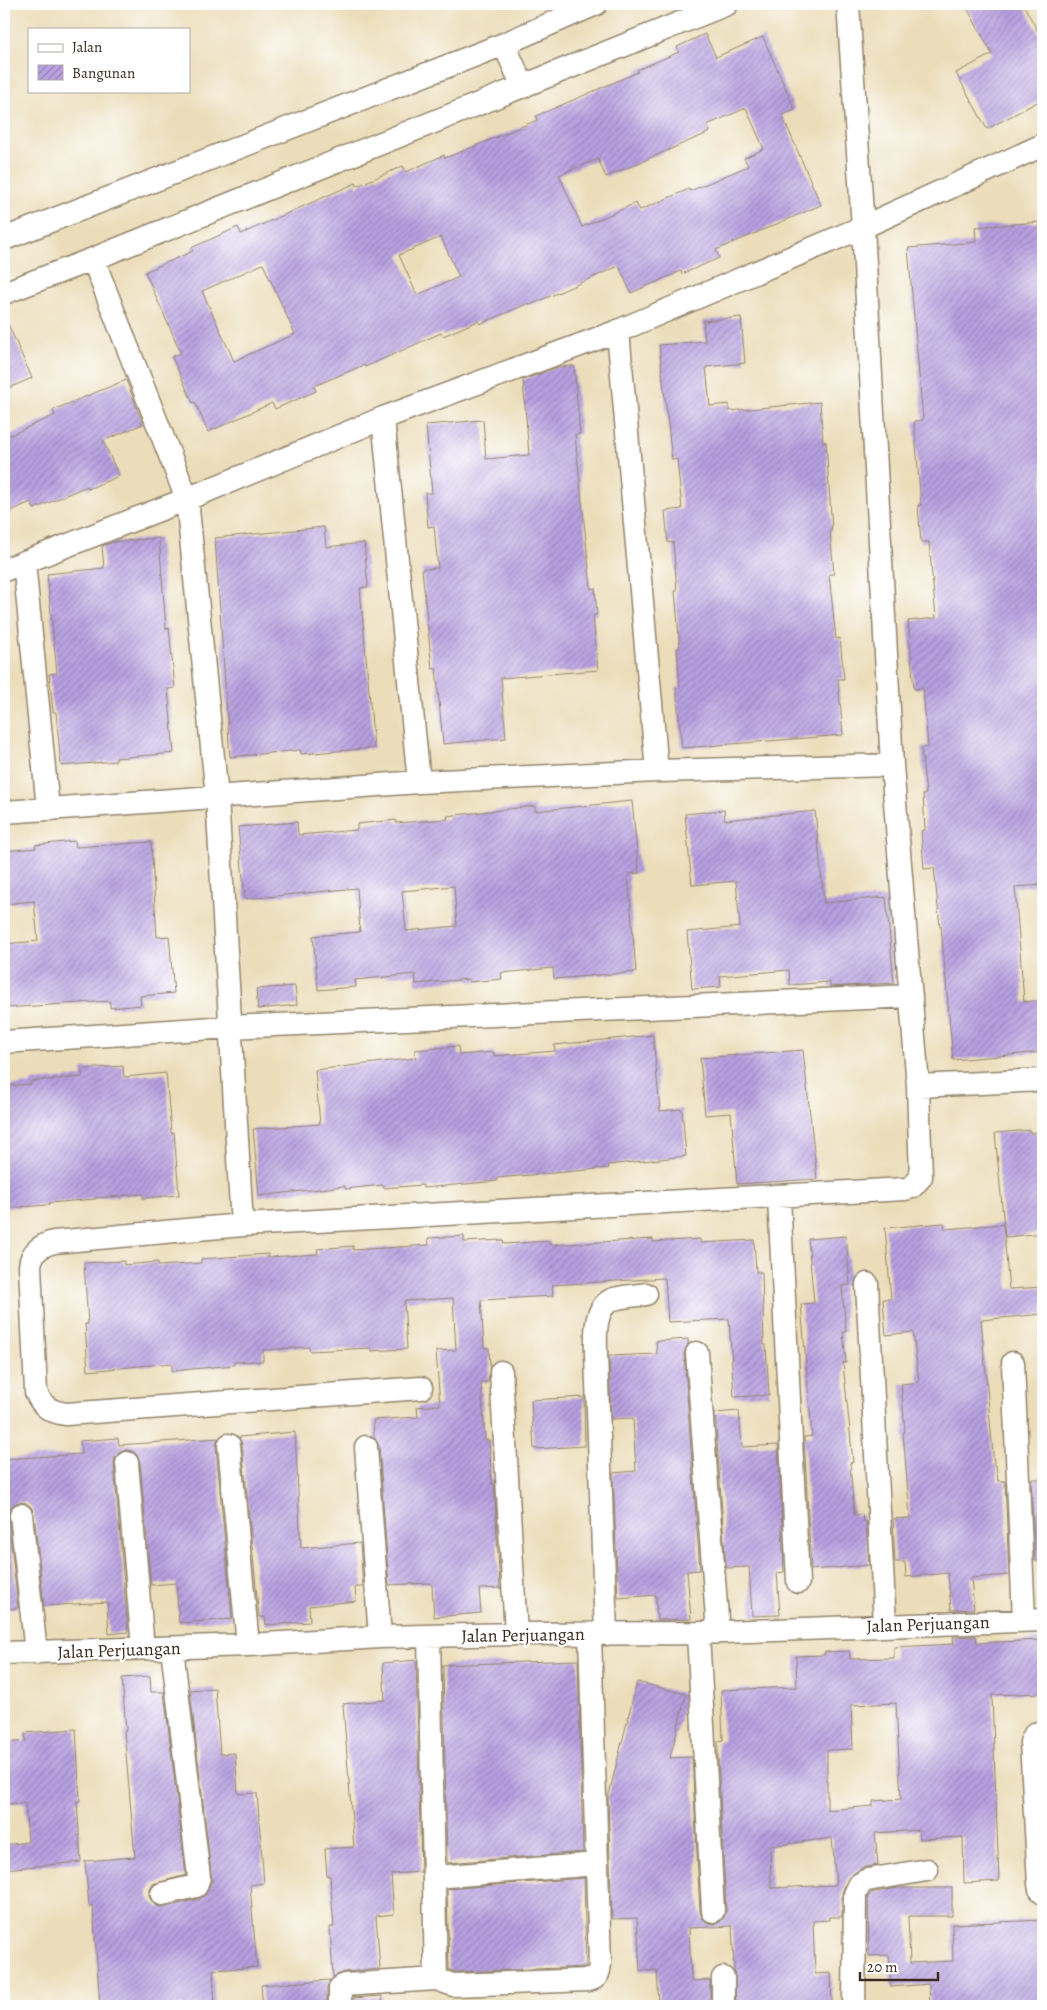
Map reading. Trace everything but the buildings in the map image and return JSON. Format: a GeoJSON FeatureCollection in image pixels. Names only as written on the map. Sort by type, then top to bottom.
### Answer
{"type":"FeatureCollection","features":[{"type":"Feature","properties":{"kind":"street"},"geometry":{"type":"LineString","coordinates":[[4,239],[504,44],[596,4]]}},
{"type":"Feature","properties":{"kind":"street"},"geometry":{"type":"LineString","coordinates":[[4,293],[523,87],[726,4]]}},
{"type":"Feature","properties":{"kind":"street"},"geometry":{"type":"LineString","coordinates":[[421,1388],[66,1414],[54,1412],[41,1403],[36,1392],[30,1266],[32,1256],[43,1245],[54,1242],[242,1225],[905,1189],[917,1183],[922,1170],[918,1086],[892,764],[863,227],[848,4]]}},
{"type":"Feature","properties":{"kind":"street"},"geometry":{"type":"LineString","coordinates":[[504,44],[523,87]]}},
{"type":"Feature","properties":{"kind":"street"},"geometry":{"type":"LineString","coordinates":[[48,808],[14,566],[186,499],[384,418],[618,331],[863,227],[1043,145]]}},
{"type":"Feature","properties":{"kind":"street"},"geometry":{"type":"LineString","coordinates":[[93,259],[186,499],[217,797],[242,1225]]}},
{"type":"Feature","properties":{"kind":"street"},"geometry":{"type":"LineString","coordinates":[[618,331],[657,772]]}},
{"type":"Feature","properties":{"kind":"street"},"geometry":{"type":"LineString","coordinates":[[384,418],[419,782]]}},
{"type":"Feature","properties":{"kind":"street"},"geometry":{"type":"LineString","coordinates":[[4,812],[419,782],[892,764]]}},
{"type":"Feature","properties":{"kind":"street"},"geometry":{"type":"LineString","coordinates":[[4,1042],[229,1027],[911,996]]}},
{"type":"Feature","properties":{"kind":"street"},"geometry":{"type":"LineString","coordinates":[[918,1086],[1043,1080]]}},
{"type":"Feature","properties":{"kind":"street"},"geometry":{"type":"LineString","coordinates":[[779,1197],[798,1582]]}},
{"type":"Feature","properties":{"kind":"street"},"geometry":{"type":"LineString","coordinates":[[867,1284],[885,1625]]}},
{"type":"Feature","properties":{"kind":"street"},"geometry":{"type":"LineString","coordinates":[[340,2006],[339,1990],[341,1986],[436,1980],[453,1985],[595,1978],[599,1973],[596,1354],[598,1318],[603,1307],[612,1300],[646,1294]]}},
{"type":"Feature","properties":{"kind":"street"},"geometry":{"type":"LineString","coordinates":[[697,1353],[708,1632],[714,1911]]}},
{"type":"Feature","properties":{"kind":"street"},"geometry":{"type":"LineString","coordinates":[[1014,1363],[1034,1620]]}},
{"type":"Feature","properties":{"kind":"street"},"geometry":{"type":"LineString","coordinates":[[501,1372],[516,1634]]}},
{"type":"Feature","properties":{"kind":"street"},"geometry":{"type":"LineString","coordinates":[[229,1445],[248,1645]]}},
{"type":"Feature","properties":{"kind":"street"},"geometry":{"type":"LineString","coordinates":[[366,1447],[380,1637]]}},
{"type":"Feature","properties":{"kind":"street"},"geometry":{"type":"LineString","coordinates":[[126,1464],[142,1648]]}},
{"type":"Feature","properties":{"kind":"street"},"geometry":{"type":"LineString","coordinates":[[21,1514],[36,1653]]}},
{"type":"Feature","properties":{"kind":"street","name":"Jalan Perjuangan"},"geometry":{"type":"LineString","coordinates":[[4,1654],[248,1645],[380,1637],[708,1632],[1034,1620]]}},
{"type":"Feature","properties":{"kind":"street"},"geometry":{"type":"LineString","coordinates":[[429,1636],[436,1980]]}},
{"type":"Feature","properties":{"kind":"street"},"geometry":{"type":"LineString","coordinates":[[162,1894],[196,1886],[199,1877],[172,1648]]}},
{"type":"Feature","properties":{"kind":"street"},"geometry":{"type":"LineString","coordinates":[[1043,1732],[1034,1734],[1031,1742],[1038,1884],[1043,1893]]}},
{"type":"Feature","properties":{"kind":"street"},"geometry":{"type":"LineString","coordinates":[[435,1877],[597,1864]]}},
{"type":"Feature","properties":{"kind":"street"},"geometry":{"type":"LineString","coordinates":[[854,2006],[855,1894],[857,1889],[860,1884],[867,1880],[927,1870]]}},
{"type":"Feature","properties":{"kind":"street"},"geometry":{"type":"LineString","coordinates":[[723,1978],[723,2006]]}}]}
